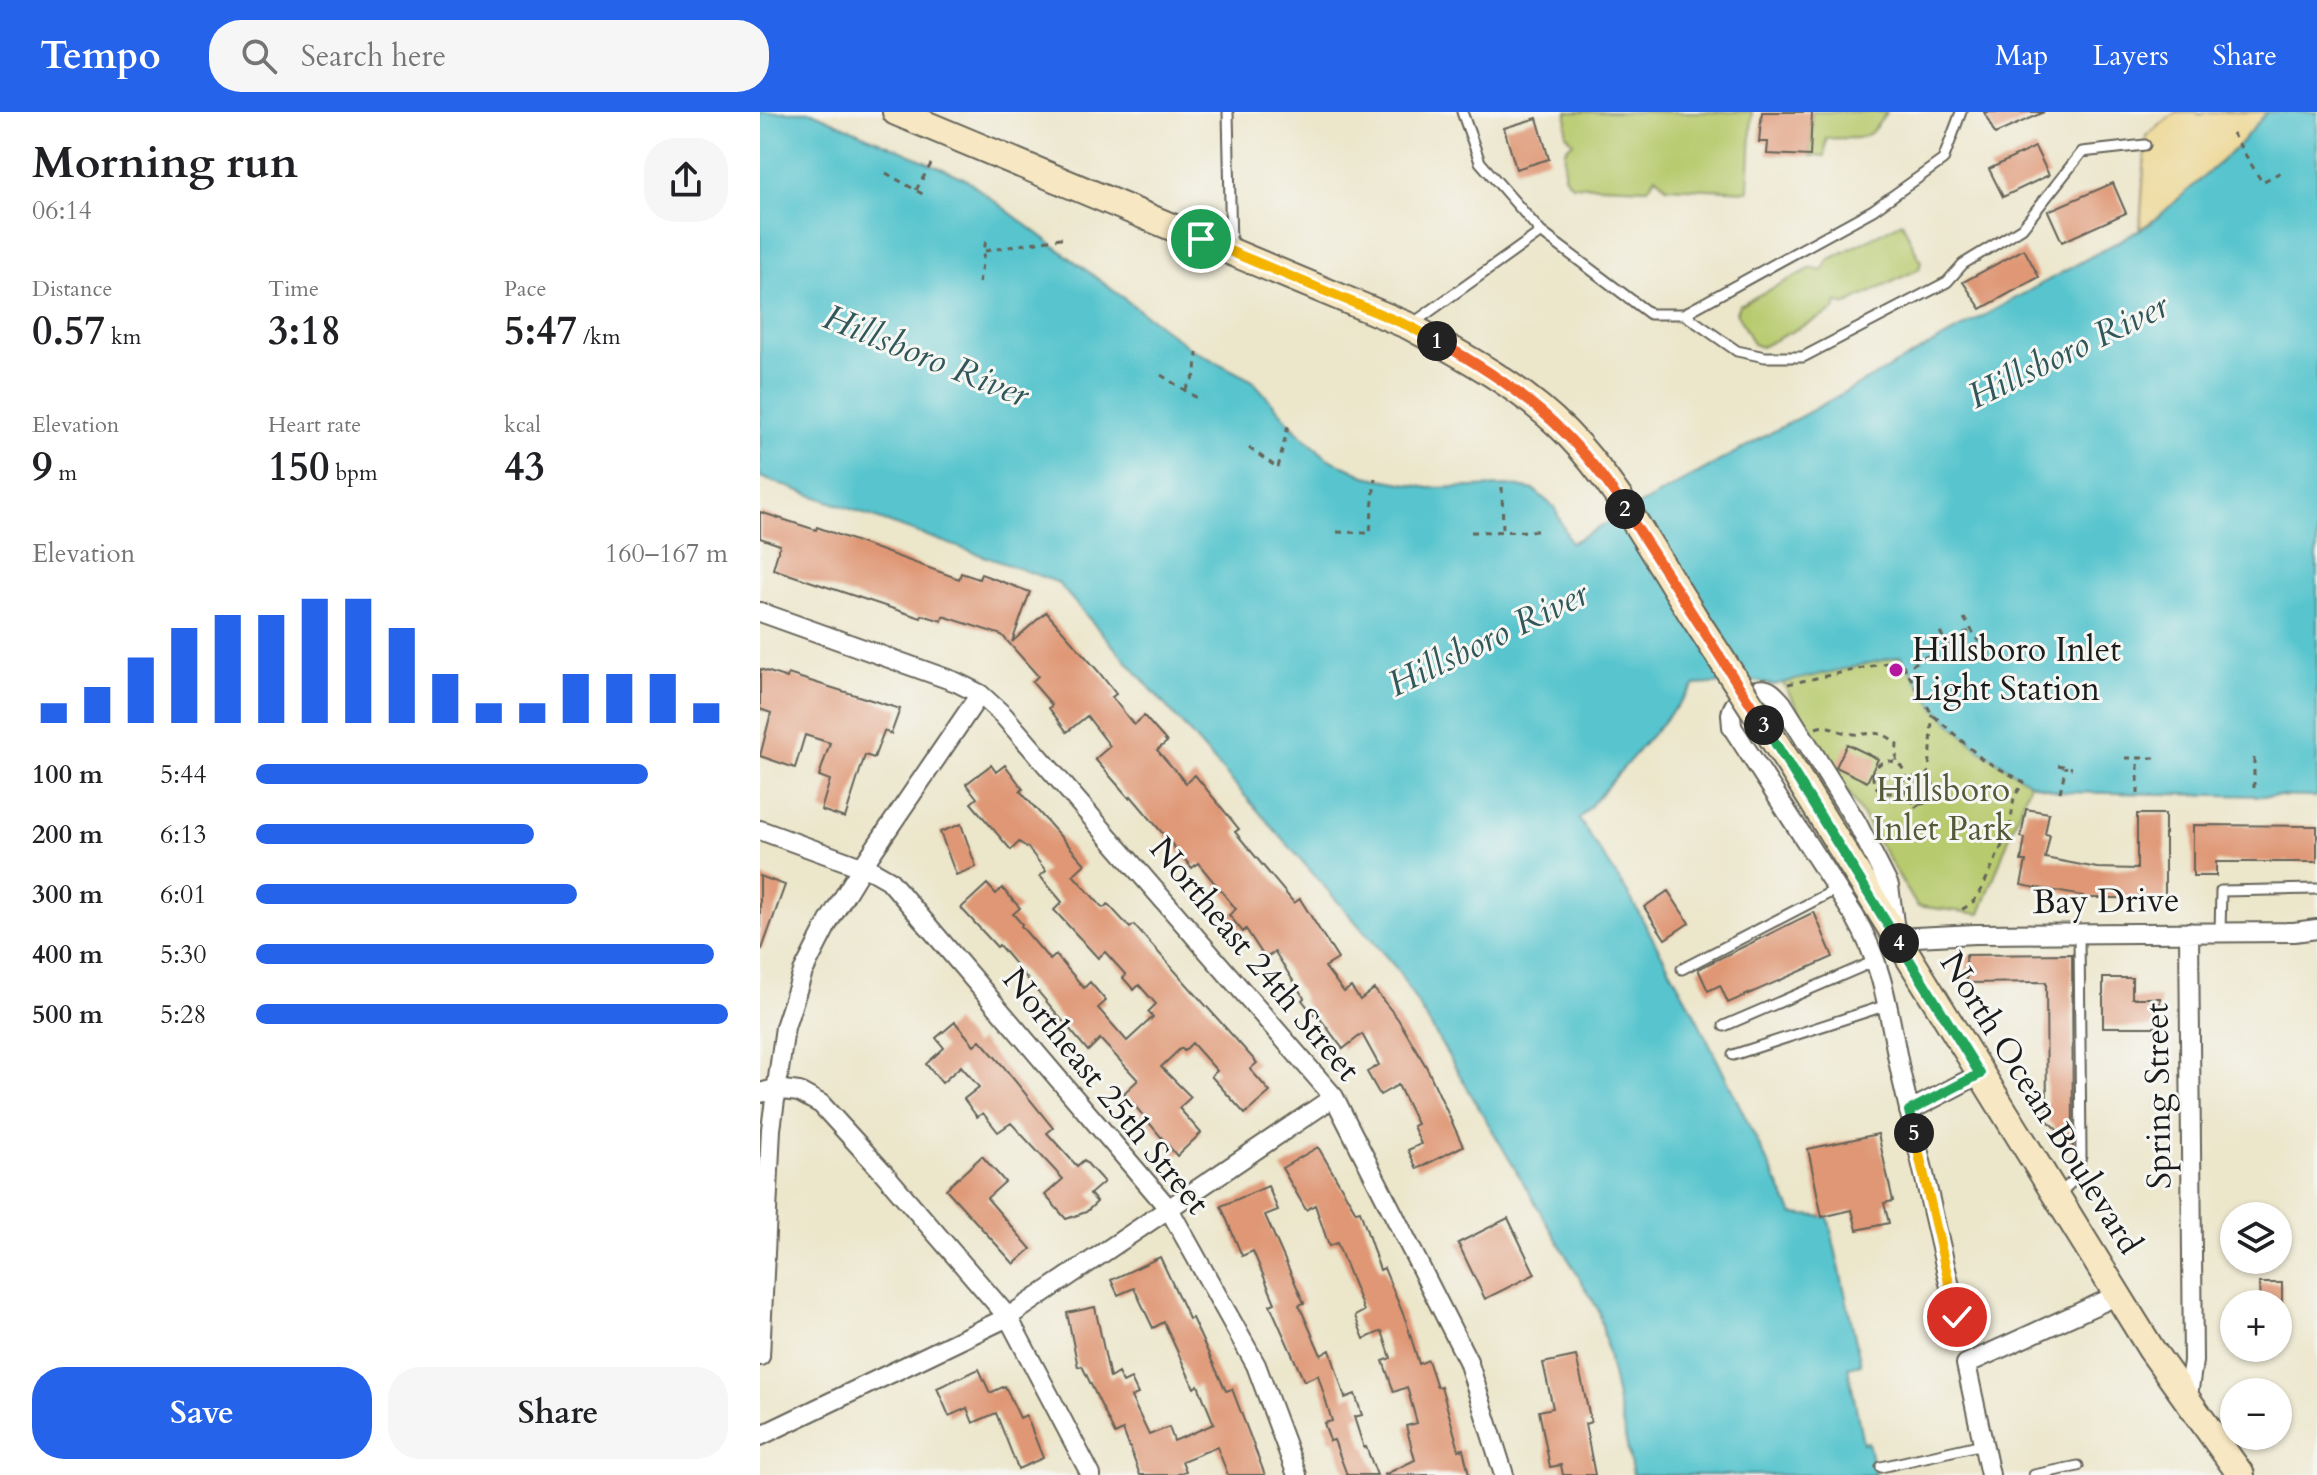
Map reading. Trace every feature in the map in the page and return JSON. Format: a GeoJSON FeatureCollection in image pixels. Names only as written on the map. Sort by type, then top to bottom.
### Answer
{"type":"FeatureCollection","features":[{"type":"Feature","properties":{"kind":"main road","name":"North Ocean Boulevard"},"geometry":{"type":"LineString","coordinates":[[896,112],[1409,326],[1466,357],[1522,394],[1566,432],[1606,480],[1795,773],[2118,1295],[2187,1403],[2241,1475]]}},
{"type":"Feature","properties":{"kind":"street","name":"Northeast 24th Street"},"geometry":{"type":"LineString","coordinates":[[760,612],[956,682],[980,694],[1003,715],[1334,1097],[1468,1361],[1504,1475]]}},
{"type":"Feature","properties":{"kind":"street"},"geometry":{"type":"LineString","coordinates":[[1896,938],[1889,886],[1857,823],[1782,703],[1773,693],[1759,690],[1750,693],[1734,706],[1732,727],[1871,943],[1877,961],[1957,1317]]}},
{"type":"Feature","properties":{"kind":"street"},"geometry":{"type":"LineString","coordinates":[[760,1356],[768,1091],[803,972],[862,867],[980,694]]}},
{"type":"Feature","properties":{"kind":"street","name":"Northeast 25th Street"},"geometry":{"type":"LineString","coordinates":[[760,830],[889,880],[1169,1209],[1256,1365],[1297,1475]]}},
{"type":"Feature","properties":{"kind":"street","name":"Bay Drive"},"geometry":{"type":"LineString","coordinates":[[1896,938],[2294,932],[2317,929]]}},
{"type":"Feature","properties":{"kind":"street","name":"Spring Street"},"geometry":{"type":"LineString","coordinates":[[2187,1403],[2193,1361],[2189,932]]}},
{"type":"Feature","properties":{"kind":"street"},"geometry":{"type":"LineString","coordinates":[[1909,1111],[1980,1074]]}},
{"type":"Feature","properties":{"kind":"street"},"geometry":{"type":"LineString","coordinates":[[760,1076],[768,1091]]}},
{"type":"Feature","properties":{"kind":"street"},"geometry":{"type":"LineString","coordinates":[[768,1091],[799,1092],[821,1104],[1008,1317],[1091,1475]]}},
{"type":"Feature","properties":{"kind":"street"},"geometry":{"type":"LineString","coordinates":[[760,1436],[1008,1317],[1334,1097]]}},
{"type":"Feature","properties":{"kind":"street"},"geometry":{"type":"LineString","coordinates":[[1990,1475],[1966,1364],[2118,1295]]}},
{"type":"Feature","properties":{"kind":"lane"},"geometry":{"type":"LineString","coordinates":[[1228,112],[1232,251]]}},
{"type":"Feature","properties":{"kind":"lane"},"geometry":{"type":"LineString","coordinates":[[1462,112],[1480,162],[1541,232],[1650,314],[1684,314],[1873,210],[1943,160],[1961,112]]}},
{"type":"Feature","properties":{"kind":"lane"},"geometry":{"type":"LineString","coordinates":[[1684,314],[1737,351],[1765,357],[1803,357],[1947,282],[1963,264],[2022,228],[2063,180],[2082,152],[2145,145]]}},
{"type":"Feature","properties":{"kind":"lane"},"geometry":{"type":"LineString","coordinates":[[1409,326],[1541,232]]}},
{"type":"Feature","properties":{"kind":"lane"},"geometry":{"type":"LineString","coordinates":[[1682,969],[1837,889]]}},
{"type":"Feature","properties":{"kind":"lane"},"geometry":{"type":"LineString","coordinates":[[2220,932],[2221,891],[2317,889]]}},
{"type":"Feature","properties":{"kind":"lane"},"geometry":{"type":"LineString","coordinates":[[2056,1197],[2074,1180],[2081,1156],[2079,933]]}},
{"type":"Feature","properties":{"kind":"lane"},"geometry":{"type":"LineString","coordinates":[[1724,1026],[1877,961]]}},
{"type":"Feature","properties":{"kind":"lane"},"geometry":{"type":"LineString","coordinates":[[1733,1055],[1887,1005]]}},
{"type":"Feature","properties":{"kind":"lane"},"geometry":{"type":"LineString","coordinates":[[1881,1467],[1983,1444]]}},
{"type":"Feature","properties":{"kind":"lane"},"geometry":{"type":"LineString","coordinates":[[2034,1475],[2078,1466]]}},
{"type":"Feature","properties":{"kind":"path"},"geometry":{"type":"LineString","coordinates":[[2232,133],[2262,182],[2281,172]]}},
{"type":"Feature","properties":{"kind":"path"},"geometry":{"type":"LineString","coordinates":[[916,190],[931,164]]}},
{"type":"Feature","properties":{"kind":"path"},"geometry":{"type":"LineString","coordinates":[[886,173],[924,195]]}},
{"type":"Feature","properties":{"kind":"path"},"geometry":{"type":"LineString","coordinates":[[985,251],[1066,237]]}},
{"type":"Feature","properties":{"kind":"path"},"geometry":{"type":"LineString","coordinates":[[979,283],[986,239]]}},
{"type":"Feature","properties":{"kind":"path"},"geometry":{"type":"LineString","coordinates":[[1185,390],[1196,374],[1197,353]]}},
{"type":"Feature","properties":{"kind":"path"},"geometry":{"type":"LineString","coordinates":[[1161,375],[1197,398]]}},
{"type":"Feature","properties":{"kind":"path"},"geometry":{"type":"LineString","coordinates":[[1249,448],[1278,468],[1289,422]]}},
{"type":"Feature","properties":{"kind":"path"},"geometry":{"type":"LineString","coordinates":[[1337,532],[1370,533],[1375,478]]}},
{"type":"Feature","properties":{"kind":"path"},"geometry":{"type":"LineString","coordinates":[[1502,487],[1503,531]]}},
{"type":"Feature","properties":{"kind":"path"},"geometry":{"type":"LineString","coordinates":[[1471,532],[1538,531]]}},
{"type":"Feature","properties":{"kind":"path"},"geometry":{"type":"LineString","coordinates":[[1964,618],[1979,642]]}},
{"type":"Feature","properties":{"kind":"path"},"geometry":{"type":"LineString","coordinates":[[1912,665],[1971,630]]}},
{"type":"Feature","properties":{"kind":"path"},"geometry":{"type":"LineString","coordinates":[[1940,632],[1947,644]]}},
{"type":"Feature","properties":{"kind":"path"},"geometry":{"type":"LineString","coordinates":[[1916,647],[1923,659]]}},
{"type":"Feature","properties":{"kind":"path"},"geometry":{"type":"LineString","coordinates":[[1786,690],[1788,683],[1900,660],[1932,714],[1982,759],[2024,782],[2014,797],[2010,828],[1979,895],[1961,910]]}},
{"type":"Feature","properties":{"kind":"path"},"geometry":{"type":"LineString","coordinates":[[1905,815],[1930,801],[1935,791],[1928,777],[1932,714]]}},
{"type":"Feature","properties":{"kind":"path"},"geometry":{"type":"LineString","coordinates":[[1814,729],[1830,725],[1851,734],[1879,732],[1897,744],[1896,762]]}},
{"type":"Feature","properties":{"kind":"path"},"geometry":{"type":"LineString","coordinates":[[2125,758],[2155,758]]}},
{"type":"Feature","properties":{"kind":"path"},"geometry":{"type":"LineString","coordinates":[[2138,758],[2138,794]]}},
{"type":"Feature","properties":{"kind":"path"},"geometry":{"type":"LineString","coordinates":[[2254,758],[2254,794]]}},
{"type":"Feature","properties":{"kind":"path"},"geometry":{"type":"LineString","coordinates":[[1920,804],[1914,803],[1907,795],[1906,784],[1904,771],[1896,762],[1884,761],[1872,774],[1875,786],[1890,793],[1901,788],[1906,784],[1918,775],[1928,777]]}},
{"type":"Feature","properties":{"kind":"path"},"geometry":{"type":"LineString","coordinates":[[2058,765],[2072,768]]}},
{"type":"Feature","properties":{"kind":"path"},"geometry":{"type":"LineString","coordinates":[[2060,792],[2066,766]]}},
{"type":"Feature","properties":{"kind":"green space"},"geometry":{"type":"Polygon","coordinates":[[[1567,112],[1752,112],[1748,191],[1666,187],[1656,176],[1648,188],[1572,185],[1564,176],[1565,150],[1573,142],[1566,134],[1567,112]]]}},
{"type":"Feature","properties":{"kind":"green space"},"geometry":{"type":"Polygon","coordinates":[[[1812,112],[1887,112],[1869,134],[1859,138],[1826,139],[1825,156],[1810,156],[1812,112]]]}},
{"type":"Feature","properties":{"kind":"green space"},"geometry":{"type":"Polygon","coordinates":[[[1902,222],[1921,262],[1919,269],[1845,305],[1837,302],[1835,310],[1761,347],[1753,344],[1736,312],[1739,305],[1812,268],[1822,271],[1828,260],[1902,222]]]}},
{"type":"Feature","properties":{"kind":"green space","name":"Hillsboro Inlet Park"},"geometry":{"type":"Polygon","coordinates":[[[1902,655],[1936,709],[1979,749],[2030,783],[1980,914],[1917,906],[1782,682],[1902,655]]]}},
{"type":"Feature","properties":{"kind":"sand"},"geometry":{"type":"Polygon","coordinates":[[[2176,112],[2196,112],[2200,115],[2207,112],[2317,112],[2140,229],[2146,136],[2176,112]]]}},
{"type":"Feature","properties":{"kind":"water","name":"Hillsboro River"},"geometry":{"type":"Polygon","coordinates":[[[760,112],[812,112],[964,178],[1191,349],[1253,381],[1297,431],[1327,458],[1365,476],[1429,488],[1513,486],[1534,490],[1554,507],[1571,543],[2150,224],[2236,148],[2267,112],[2317,112],[2317,797],[2060,792],[2030,783],[1979,749],[1936,709],[1901,656],[1773,685],[1755,681],[1695,685],[1579,819],[1629,895],[1695,1015],[1793,1214],[1828,1217],[1861,1364],[1848,1367],[1863,1443],[1868,1442],[1875,1475],[1633,1475],[1599,1311],[1397,969],[1057,582],[760,477],[760,112]]]}},
{"type":"Feature","properties":{"kind":"building"},"geometry":{"type":"Polygon","coordinates":[[[1762,112],[1812,112],[1810,156],[1767,154],[1768,142],[1759,142],[1762,112]]]}},
{"type":"Feature","properties":{"kind":"building"},"geometry":{"type":"Polygon","coordinates":[[[1984,112],[2044,112],[1995,134],[1984,112]]]}},
{"type":"Feature","properties":{"kind":"building"},"geometry":{"type":"Polygon","coordinates":[[[1537,118],[1549,159],[1516,169],[1504,128],[1537,118]]]}},
{"type":"Feature","properties":{"kind":"building"},"geometry":{"type":"Polygon","coordinates":[[[2035,147],[2049,175],[2003,197],[1989,169],[2035,147]]]}},
{"type":"Feature","properties":{"kind":"building"},"geometry":{"type":"Polygon","coordinates":[[[2113,183],[2126,213],[2062,242],[2048,211],[2113,183]]]}},
{"type":"Feature","properties":{"kind":"building"},"geometry":{"type":"Polygon","coordinates":[[[2024,249],[2039,277],[1981,309],[1963,282],[2024,249]]]}},
{"type":"Feature","properties":{"kind":"building"},"geometry":{"type":"Polygon","coordinates":[[[760,512],[816,530],[817,527],[959,579],[961,573],[979,579],[981,574],[1030,592],[1012,642],[1046,612],[1116,694],[1112,697],[1134,725],[1144,716],[1167,742],[1157,750],[1186,783],[1195,775],[1239,829],[1235,832],[1294,903],[1300,899],[1338,959],[1325,967],[1344,992],[1351,987],[1360,1000],[1374,989],[1398,1019],[1427,1068],[1463,1146],[1417,1169],[1408,1150],[1421,1144],[1413,1126],[1417,1124],[1398,1085],[1380,1095],[1367,1072],[1379,1065],[1362,1034],[1343,1049],[1302,1000],[1304,998],[1275,952],[1265,958],[1246,929],[1243,932],[1229,915],[1236,909],[1198,863],[1192,868],[1095,759],[1110,746],[1087,716],[1067,732],[1049,708],[1052,705],[1032,682],[1038,676],[1002,635],[943,616],[942,621],[922,615],[921,618],[773,569],[780,545],[760,538],[760,512]]]}},
{"type":"Feature","properties":{"kind":"building"},"geometry":{"type":"Polygon","coordinates":[[[760,669],[787,678],[788,674],[900,709],[891,734],[884,731],[874,758],[865,755],[845,818],[821,810],[830,780],[819,776],[830,743],[805,735],[795,768],[760,756],[771,713],[760,709],[760,669]]]}},
{"type":"Feature","properties":{"kind":"building"},"geometry":{"type":"Polygon","coordinates":[[[1847,744],[1878,759],[1867,782],[1836,767],[1847,744]]]}},
{"type":"Feature","properties":{"kind":"building"},"geometry":{"type":"Polygon","coordinates":[[[991,765],[996,772],[1005,765],[1023,789],[1020,791],[1085,864],[1073,875],[1103,908],[1108,904],[1130,928],[1134,925],[1257,1063],[1250,1069],[1270,1092],[1245,1114],[1211,1076],[1217,1071],[1192,1043],[1184,1051],[1181,1048],[1161,1067],[1191,1097],[1179,1108],[1201,1133],[1177,1156],[1124,1093],[1138,1080],[1100,1039],[1088,1051],[999,945],[997,947],[961,908],[987,884],[996,894],[1002,888],[1020,908],[1013,914],[1021,926],[1050,960],[1056,955],[1084,988],[1090,982],[1106,1001],[1098,1008],[1127,1041],[1153,1017],[1148,1012],[1156,1004],[1139,985],[1134,990],[1123,978],[1126,975],[1105,952],[1098,958],[1054,910],[1062,902],[1040,876],[1046,871],[1028,848],[1019,842],[1011,850],[971,803],[977,798],[966,784],[991,765]]]}},
{"type":"Feature","properties":{"kind":"building"},"geometry":{"type":"Polygon","coordinates":[[[1920,778],[1931,783],[1931,794],[1920,801],[1910,796],[1910,784],[1920,778]]]}},
{"type":"Feature","properties":{"kind":"building"},"geometry":{"type":"Polygon","coordinates":[[[2026,809],[2049,813],[2045,834],[2050,835],[2045,858],[2097,868],[2137,869],[2137,814],[2165,814],[2165,898],[2083,898],[2021,885],[2026,861],[2021,861],[2025,838],[2021,837],[2026,809]]]}},
{"type":"Feature","properties":{"kind":"building"},"geometry":{"type":"Polygon","coordinates":[[[961,824],[976,867],[956,875],[940,832],[961,824]]]}},
{"type":"Feature","properties":{"kind":"building"},"geometry":{"type":"Polygon","coordinates":[[[2193,825],[2317,826],[2317,862],[2216,862],[2216,876],[2193,876],[2193,825]]]}},
{"type":"Feature","properties":{"kind":"building"},"geometry":{"type":"Polygon","coordinates":[[[760,876],[785,885],[762,949],[760,948],[760,876]]]}},
{"type":"Feature","properties":{"kind":"building"},"geometry":{"type":"Polygon","coordinates":[[[1668,891],[1689,923],[1665,939],[1644,907],[1668,891]]]}},
{"type":"Feature","properties":{"kind":"building"},"geometry":{"type":"Polygon","coordinates":[[[1814,912],[1833,957],[1728,1003],[1720,985],[1708,991],[1698,969],[1814,912]]]}},
{"type":"Feature","properties":{"kind":"building"},"geometry":{"type":"Polygon","coordinates":[[[2072,954],[2073,1146],[2047,1120],[2046,982],[1967,983],[1966,955],[2072,954]]]}},
{"type":"Feature","properties":{"kind":"building"},"geometry":{"type":"Polygon","coordinates":[[[2103,978],[2132,978],[2132,998],[2160,998],[2160,1027],[2103,1027],[2103,978]]]}},
{"type":"Feature","properties":{"kind":"building"},"geometry":{"type":"Polygon","coordinates":[[[955,1022],[974,1045],[980,1040],[1003,1066],[1053,1128],[1047,1133],[1077,1166],[1084,1160],[1104,1182],[1090,1194],[1097,1202],[1086,1212],[1066,1219],[1045,1195],[1063,1179],[1011,1123],[998,1132],[983,1113],[977,1117],[964,1099],[979,1087],[961,1066],[942,1083],[926,1064],[944,1048],[936,1038],[955,1022]]]}},
{"type":"Feature","properties":{"kind":"building"},"geometry":{"type":"Polygon","coordinates":[[[1878,1134],[1893,1201],[1884,1203],[1889,1223],[1857,1230],[1852,1210],[1822,1217],[1808,1149],[1878,1134]]]}},
{"type":"Feature","properties":{"kind":"building"},"geometry":{"type":"Polygon","coordinates":[[[1318,1147],[1356,1212],[1360,1211],[1380,1270],[1384,1268],[1406,1321],[1419,1364],[1428,1360],[1437,1387],[1441,1386],[1469,1475],[1384,1475],[1415,1460],[1406,1426],[1417,1423],[1407,1387],[1394,1392],[1383,1361],[1391,1358],[1382,1331],[1364,1339],[1355,1316],[1364,1311],[1337,1243],[1329,1246],[1315,1205],[1306,1210],[1282,1168],[1318,1147]]]}},
{"type":"Feature","properties":{"kind":"building"},"geometry":{"type":"Polygon","coordinates":[[[982,1156],[1005,1182],[987,1198],[1031,1249],[1014,1264],[946,1189],[982,1156]]]}},
{"type":"Feature","properties":{"kind":"building"},"geometry":{"type":"Polygon","coordinates":[[[1268,1186],[1278,1210],[1265,1215],[1304,1303],[1299,1305],[1321,1355],[1330,1350],[1345,1398],[1355,1394],[1362,1415],[1354,1417],[1377,1475],[1347,1475],[1324,1423],[1332,1421],[1318,1375],[1304,1381],[1270,1305],[1275,1303],[1253,1251],[1242,1256],[1221,1206],[1268,1186]]]}},
{"type":"Feature","properties":{"kind":"building"},"geometry":{"type":"Polygon","coordinates":[[[1508,1218],[1535,1274],[1485,1299],[1458,1243],[1508,1218]]]}},
{"type":"Feature","properties":{"kind":"building"},"geometry":{"type":"Polygon","coordinates":[[[1160,1257],[1226,1391],[1232,1389],[1265,1475],[1228,1475],[1217,1447],[1182,1461],[1186,1471],[1176,1475],[1140,1475],[1123,1430],[1115,1434],[1082,1366],[1078,1367],[1067,1313],[1095,1307],[1110,1378],[1118,1373],[1123,1383],[1131,1379],[1138,1394],[1131,1397],[1149,1435],[1169,1427],[1174,1441],[1214,1424],[1198,1385],[1194,1388],[1164,1322],[1153,1328],[1134,1288],[1118,1295],[1111,1280],[1160,1257]]]}},
{"type":"Feature","properties":{"kind":"building"},"geometry":{"type":"Polygon","coordinates":[[[2259,1283],[2282,1283],[2282,1290],[2259,1290],[2259,1283]]]}},
{"type":"Feature","properties":{"kind":"building"},"geometry":{"type":"Polygon","coordinates":[[[1576,1356],[1591,1422],[1585,1424],[1595,1475],[1563,1475],[1561,1465],[1550,1467],[1539,1411],[1553,1408],[1543,1363],[1576,1356]]]}},
{"type":"Feature","properties":{"kind":"building"},"geometry":{"type":"Polygon","coordinates":[[[979,1369],[990,1393],[1005,1386],[1020,1418],[1026,1415],[1043,1458],[1018,1469],[996,1413],[973,1423],[967,1408],[949,1416],[937,1388],[979,1369]]]}},
{"type":"Feature","properties":{"kind":"place","name":"Hillsboro Inlet Light Station"},"geometry":{"type":"Point","coordinates":[1896,670]}},
{"type":"Feature","properties":{"kind":"route"},"geometry":{"type":"LineString","coordinates":[[1201,239],[1409,326],[1466,357],[1522,394],[1566,432],[1606,480],[1795,773],[1980,1074],[1909,1111],[1957,1317]]}}]}
